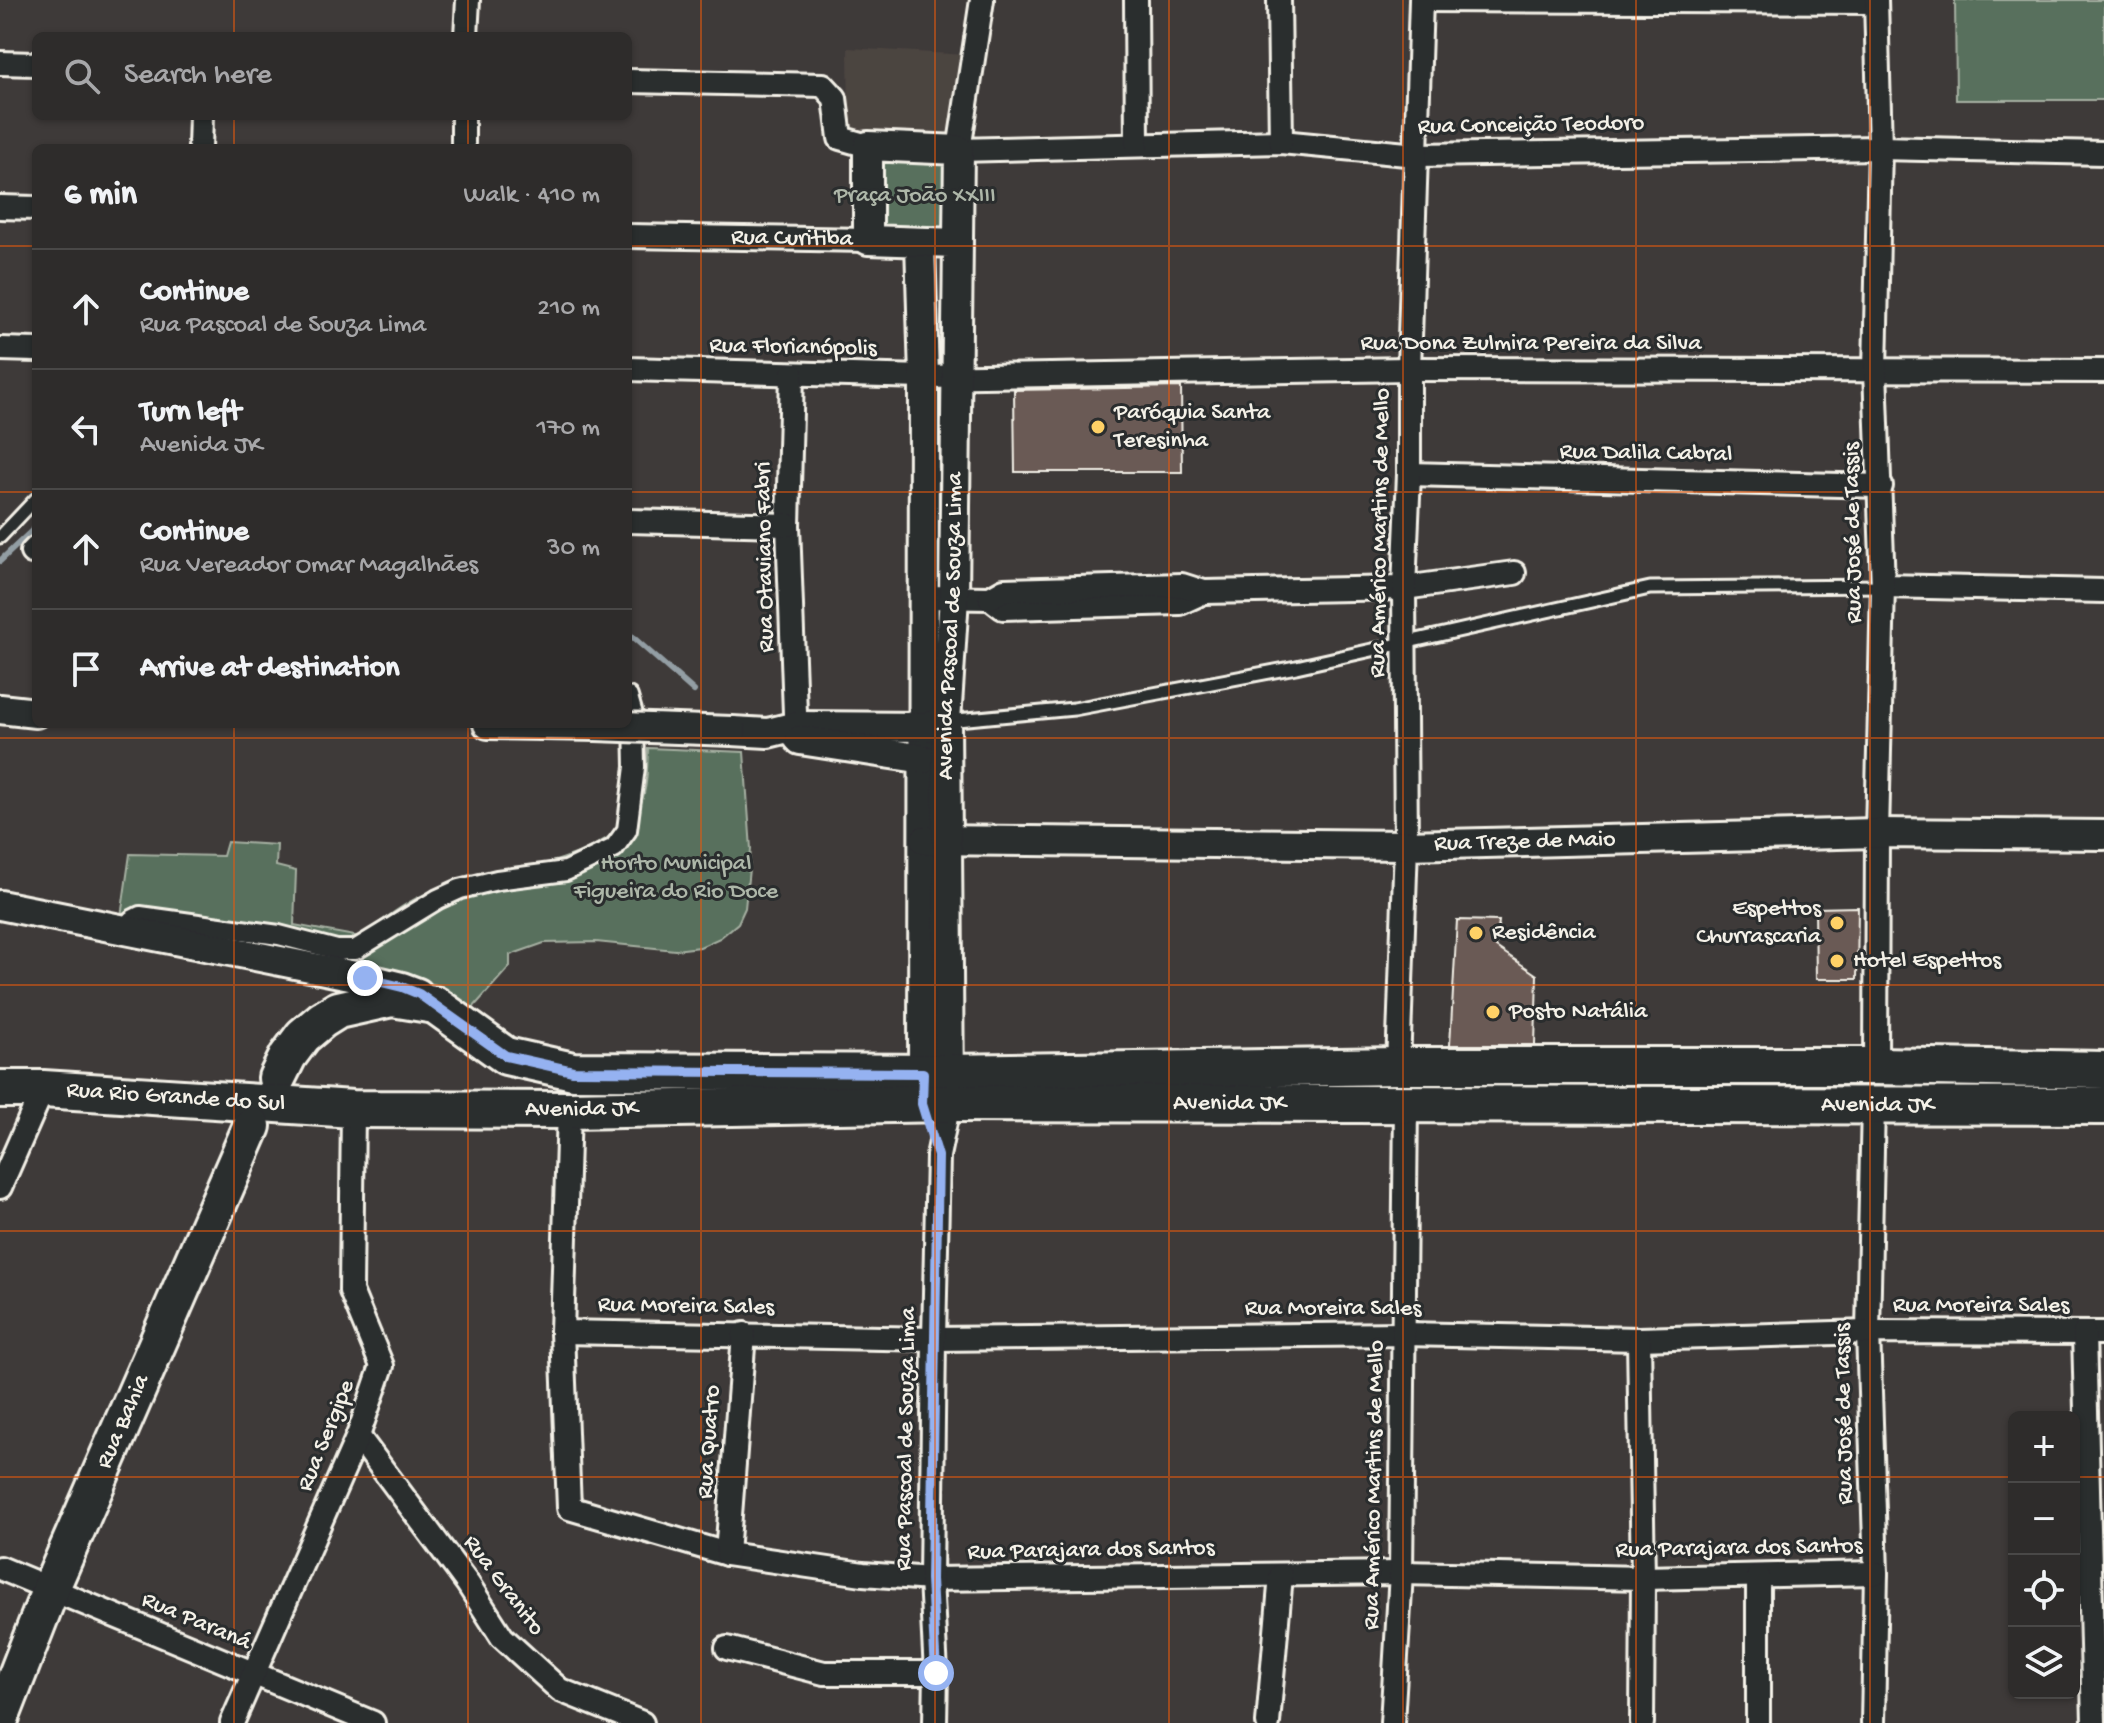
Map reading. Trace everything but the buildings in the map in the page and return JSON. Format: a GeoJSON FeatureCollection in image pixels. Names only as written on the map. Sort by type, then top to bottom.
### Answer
{"type":"FeatureCollection","features":[{"type":"Feature","properties":{"kind":"main road"},"geometry":{"type":"LineString","coordinates":[[277,1078],[303,1036],[338,1010],[392,998],[435,1005]]}},
{"type":"Feature","properties":{"kind":"main road","name":"Avenida JK"},"geometry":{"type":"LineString","coordinates":[[435,1005],[506,1056],[573,1071],[936,1088],[1406,1103],[2104,1106]]}},
{"type":"Feature","properties":{"kind":"main road","name":"Avenida JK"},"geometry":{"type":"LineString","coordinates":[[353,1109],[569,1110],[936,1088],[1398,1066],[1876,1066],[2104,1070]]}},
{"type":"Feature","properties":{"kind":"main road","name":"Rua Rio Grande do Sul"},"geometry":{"type":"LineString","coordinates":[[0,1089],[43,1089],[353,1109]]}},
{"type":"Feature","properties":{"kind":"main road","name":"Rua Bahia"},"geometry":{"type":"LineString","coordinates":[[0,1719],[51,1588],[252,1126]]}},
{"type":"Feature","properties":{"kind":"street"},"geometry":{"type":"LineString","coordinates":[[466,32],[468,0]]}},
{"type":"Feature","properties":{"kind":"street"},"geometry":{"type":"LineString","coordinates":[[632,81],[823,85],[835,98],[840,138],[868,146],[959,150],[982,0]]}},
{"type":"Feature","properties":{"kind":"street"},"geometry":{"type":"LineString","coordinates":[[1136,0],[1137,145]]}},
{"type":"Feature","properties":{"kind":"street"},"geometry":{"type":"LineString","coordinates":[[1279,0],[1281,142]]}},
{"type":"Feature","properties":{"kind":"street"},"geometry":{"type":"LineString","coordinates":[[1421,0],[1876,1]]}},
{"type":"Feature","properties":{"kind":"street","name":"Rua Américo Martins de Mello"},"geometry":{"type":"LineString","coordinates":[[1398,1066],[1406,845],[1404,588],[1421,0]]}},
{"type":"Feature","properties":{"kind":"street","name":"Rua José de Tassis"},"geometry":{"type":"LineString","coordinates":[[1876,1],[1880,148],[1875,370],[1883,586],[1876,1066]]}},
{"type":"Feature","properties":{"kind":"street"},"geometry":{"type":"LineString","coordinates":[[0,63],[32,64]]}},
{"type":"Feature","properties":{"kind":"street"},"geometry":{"type":"LineString","coordinates":[[200,144],[201,120]]}},
{"type":"Feature","properties":{"kind":"street"},"geometry":{"type":"LineString","coordinates":[[463,120],[463,144]]}},
{"type":"Feature","properties":{"kind":"street","name":"Rua Conceição Teodoro"},"geometry":{"type":"LineString","coordinates":[[959,150],[1281,142],[1417,155],[1880,148],[2104,153]]}},
{"type":"Feature","properties":{"kind":"street"},"geometry":{"type":"LineString","coordinates":[[868,146],[868,240]]}},
{"type":"Feature","properties":{"kind":"street","name":"Avenida Pascoal de Souza Lima"},"geometry":{"type":"LineString","coordinates":[[935,840],[924,759],[935,724],[954,597],[959,150]]}},
{"type":"Feature","properties":{"kind":"street"},"geometry":{"type":"LineString","coordinates":[[0,207],[32,208]]}},
{"type":"Feature","properties":{"kind":"street","name":"Rua Curitiba"},"geometry":{"type":"LineString","coordinates":[[632,236],[957,243]]}},
{"type":"Feature","properties":{"kind":"street","name":"Avenida Pascoal de Souza Lima"},"geometry":{"type":"LineString","coordinates":[[920,242],[924,377],[924,597],[935,724],[936,1088]]}},
{"type":"Feature","properties":{"kind":"street"},"geometry":{"type":"LineString","coordinates":[[0,349],[32,350]]}},
{"type":"Feature","properties":{"kind":"street","name":"Rua Florianópolis"},"geometry":{"type":"LineString","coordinates":[[632,369],[924,377],[957,375]]}},
{"type":"Feature","properties":{"kind":"street","name":"Rua Dona Zulmira Pereira da Silva"},"geometry":{"type":"LineString","coordinates":[[957,375],[1409,369],[2104,371]]}},
{"type":"Feature","properties":{"kind":"street","name":"Rua Otaviano Fabri"},"geometry":{"type":"LineString","coordinates":[[792,374],[788,525],[796,733]]}},
{"type":"Feature","properties":{"kind":"street","name":"Rua Dalila Cabral"},"geometry":{"type":"LineString","coordinates":[[1409,474],[1881,486]]}},
{"type":"Feature","properties":{"kind":"street"},"geometry":{"type":"LineString","coordinates":[[632,521],[788,525]]}},
{"type":"Feature","properties":{"kind":"street"},"geometry":{"type":"LineString","coordinates":[[924,597],[990,598],[1003,608],[1180,603],[1204,592],[1404,588],[1514,573]]}},
{"type":"Feature","properties":{"kind":"street"},"geometry":{"type":"LineString","coordinates":[[1883,586],[2104,591]]}},
{"type":"Feature","properties":{"kind":"street"},"geometry":{"type":"LineString","coordinates":[[0,709],[32,713]]}},
{"type":"Feature","properties":{"kind":"street"},"geometry":{"type":"LineString","coordinates":[[126,930],[132,920],[140,916],[279,935],[337,950],[355,950],[438,899],[460,889],[497,880],[566,871],[587,862],[614,848],[627,830],[635,767],[632,711]]}},
{"type":"Feature","properties":{"kind":"street"},"geometry":{"type":"LineString","coordinates":[[632,727],[796,733],[935,724]]}},
{"type":"Feature","properties":{"kind":"street"},"geometry":{"type":"LineString","coordinates":[[796,733],[924,759]]}},
{"type":"Feature","properties":{"kind":"street","name":"Rua Treze de Maio"},"geometry":{"type":"LineString","coordinates":[[935,840],[1406,845],[1877,833],[2104,835]]}},
{"type":"Feature","properties":{"kind":"street"},"geometry":{"type":"LineString","coordinates":[[0,905],[402,987],[435,1005]]}},
{"type":"Feature","properties":{"kind":"street","name":"Rua Pascoal de Souza Lima"},"geometry":{"type":"LineString","coordinates":[[935,1723],[931,1579],[938,1156],[936,1088]]}},
{"type":"Feature","properties":{"kind":"street"},"geometry":{"type":"LineString","coordinates":[[0,1187],[43,1089]]}},
{"type":"Feature","properties":{"kind":"street","name":"Rua Américo Martins de Mello"},"geometry":{"type":"LineString","coordinates":[[1392,1723],[1401,1573],[1406,1103]]}},
{"type":"Feature","properties":{"kind":"street","name":"Rua José de Tassis"},"geometry":{"type":"LineString","coordinates":[[1873,1104],[1868,1332],[1876,1573],[1873,1723]]}},
{"type":"Feature","properties":{"kind":"street","name":"Rua Sergipe"},"geometry":{"type":"LineString","coordinates":[[232,1723],[358,1436],[382,1366],[351,1291],[353,1109]]}},
{"type":"Feature","properties":{"kind":"street","name":"Rua Parajara dos Santos"},"geometry":{"type":"LineString","coordinates":[[569,1110],[562,1332],[569,1508],[727,1554],[863,1574],[931,1579],[1401,1573],[1643,1578],[1876,1573]]}},
{"type":"Feature","properties":{"kind":"street","name":"Rua Moreira Sales"},"geometry":{"type":"LineString","coordinates":[[562,1332],[934,1339],[1405,1334],[1639,1339],[1868,1332],[2094,1333]]}},
{"type":"Feature","properties":{"kind":"street"},"geometry":{"type":"LineString","coordinates":[[2094,1333],[2094,1723]]}},
{"type":"Feature","properties":{"kind":"street","name":"Rua Quatro"},"geometry":{"type":"LineString","coordinates":[[727,1554],[744,1334]]}},
{"type":"Feature","properties":{"kind":"street"},"geometry":{"type":"LineString","coordinates":[[1639,1339],[1642,1723]]}},
{"type":"Feature","properties":{"kind":"street","name":"Rua Granito"},"geometry":{"type":"LineString","coordinates":[[358,1436],[468,1584],[502,1637],[560,1690],[642,1723]]}},
{"type":"Feature","properties":{"kind":"street","name":"Rua Paraná"},"geometry":{"type":"LineString","coordinates":[[0,1568],[373,1723]]}},
{"type":"Feature","properties":{"kind":"street"},"geometry":{"type":"LineString","coordinates":[[1268,1723],[1281,1575]]}},
{"type":"Feature","properties":{"kind":"street"},"geometry":{"type":"LineString","coordinates":[[1758,1576],[1758,1723]]}},
{"type":"Feature","properties":{"kind":"street"},"geometry":{"type":"LineString","coordinates":[[727,1648],[824,1673],[936,1673]]}},
{"type":"Feature","properties":{"kind":"lane"},"geometry":{"type":"LineString","coordinates":[[0,537],[32,503]]}},
{"type":"Feature","properties":{"kind":"lane"},"geometry":{"type":"LineString","coordinates":[[935,724],[1074,709],[1296,667],[1650,588],[1883,586]]}},
{"type":"Feature","properties":{"kind":"shaded area"},"geometry":{"type":"Polygon","coordinates":[[[848,48],[968,55],[957,139],[849,131],[848,48]]]}},
{"type":"Feature","properties":{"kind":"green space"},"geometry":{"type":"Polygon","coordinates":[[[1955,0],[2104,0],[2104,100],[1956,100],[1955,0]]]}},
{"type":"Feature","properties":{"kind":"green space","name":"Praça João XXIII"},"geometry":{"type":"Polygon","coordinates":[[[878,158],[953,159],[952,234],[877,232],[878,158]]]}},
{"type":"Feature","properties":{"kind":"green space","name":"Horto Municipal Figueira do Rio Doce"},"geometry":{"type":"Polygon","coordinates":[[[648,748],[744,752],[751,849],[745,908],[738,923],[720,938],[700,947],[675,950],[596,942],[544,943],[510,955],[510,966],[472,1009],[426,983],[121,917],[130,854],[223,856],[227,842],[277,845],[276,866],[296,871],[294,925],[360,937],[404,905],[433,891],[553,862],[598,843],[636,814],[645,790],[648,748]]]}},
{"type":"Feature","properties":{"kind":"waterway"},"geometry":{"type":"LineString","coordinates":[[0,561],[32,531]]}},
{"type":"Feature","properties":{"kind":"waterway"},"geometry":{"type":"LineString","coordinates":[[632,637],[694,691]]}},
{"type":"Feature","properties":{"kind":"place","name":"Paróquia Santa Teresinha"},"geometry":{"type":"Point","coordinates":[1098,427]}},
{"type":"Feature","properties":{"kind":"place","name":"Espettos Churrascaria"},"geometry":{"type":"Point","coordinates":[1837,923]}},
{"type":"Feature","properties":{"kind":"place","name":"Residência"},"geometry":{"type":"Point","coordinates":[1476,933]}},
{"type":"Feature","properties":{"kind":"place","name":"Hotel Espettos"},"geometry":{"type":"Point","coordinates":[1837,961]}},
{"type":"Feature","properties":{"kind":"place","name":"Posto Natália"},"geometry":{"type":"Point","coordinates":[1493,1012]}},
{"type":"Feature","properties":{"kind":"route"},"geometry":{"type":"LineString","coordinates":[[365,978],[419,994],[506,1056],[573,1071],[923,1073],[922,1104],[938,1156],[931,1579],[936,1673]]}}]}
